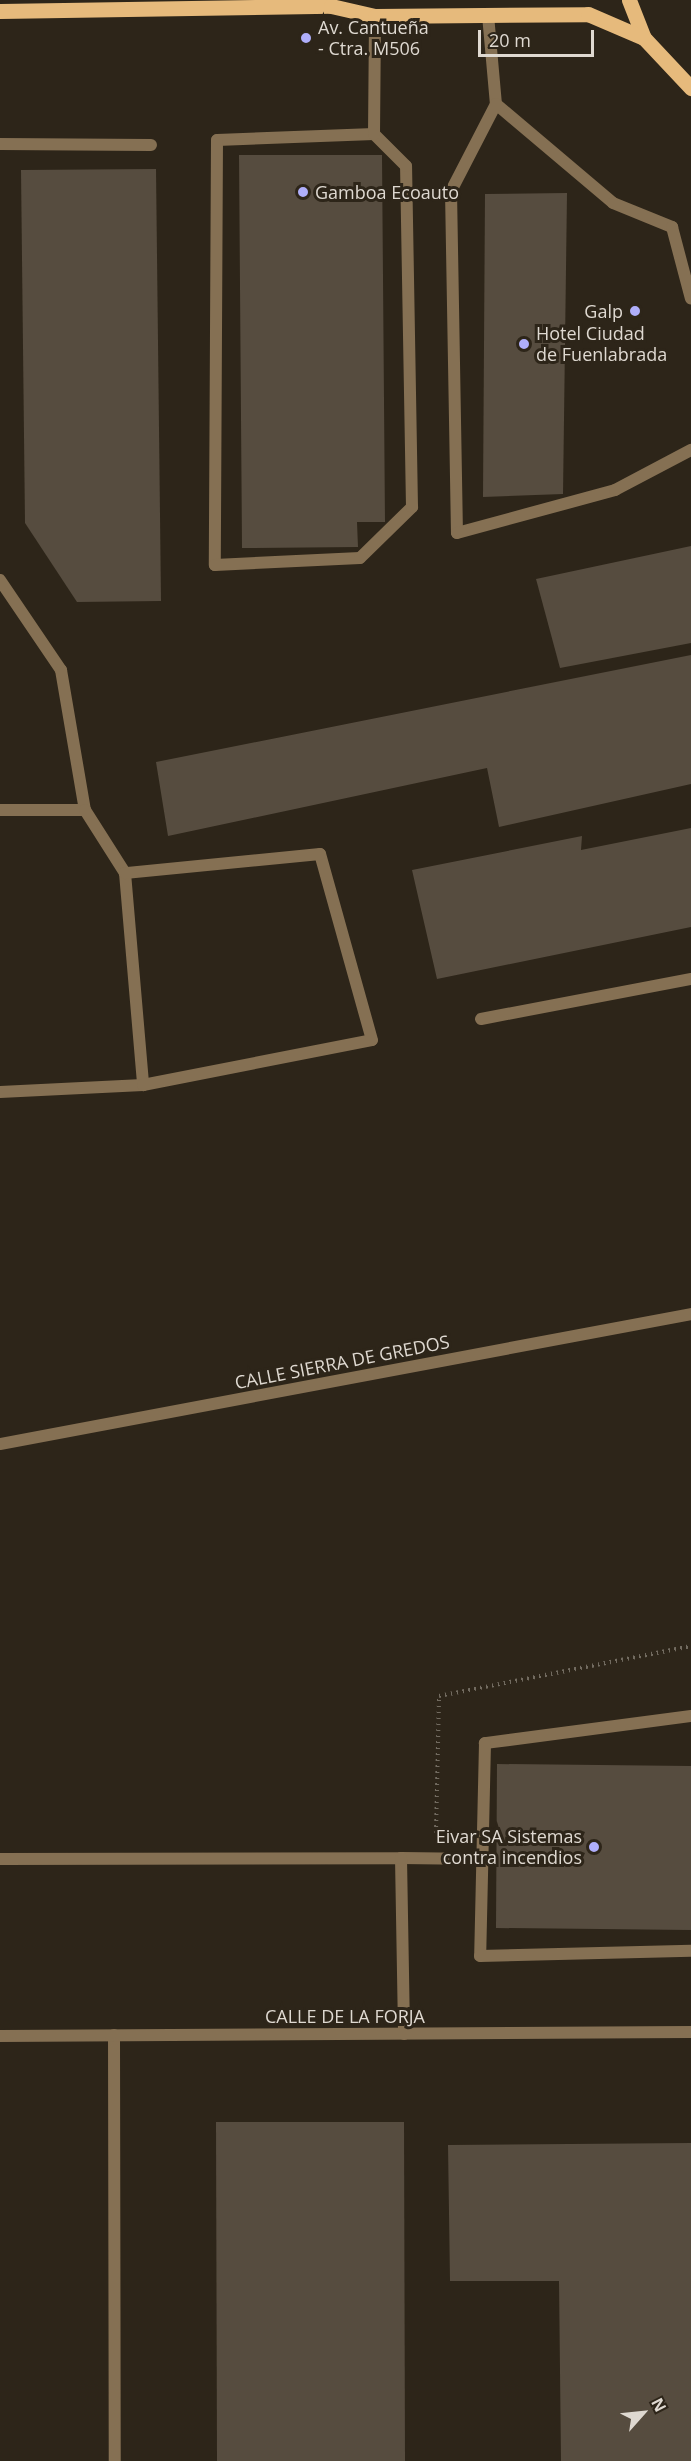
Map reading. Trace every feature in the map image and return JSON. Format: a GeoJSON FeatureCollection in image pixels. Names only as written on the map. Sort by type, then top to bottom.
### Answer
{"type":"FeatureCollection","features":[{"type":"Feature","properties":{"kind":"main road"},"geometry":{"type":"LineString","coordinates":[[629,0],[644,38],[691,88]]}},
{"type":"Feature","properties":{"kind":"main road"},"geometry":{"type":"LineString","coordinates":[[0,11],[338,3],[375,16],[588,14],[644,38]]}},
{"type":"Feature","properties":{"kind":"street"},"geometry":{"type":"LineString","coordinates":[[488,15],[496,104],[452,191],[456,533],[615,490],[691,450]]}},
{"type":"Feature","properties":{"kind":"street"},"geometry":{"type":"LineString","coordinates":[[374,134],[217,140],[215,565],[360,558],[412,507],[406,166],[374,134],[375,16]]}},
{"type":"Feature","properties":{"kind":"street"},"geometry":{"type":"LineString","coordinates":[[496,104],[613,203],[672,227],[691,299]]}},
{"type":"Feature","properties":{"kind":"street"},"geometry":{"type":"LineString","coordinates":[[0,144],[151,145]]}},
{"type":"Feature","properties":{"kind":"street"},"geometry":{"type":"LineString","coordinates":[[0,580],[61,670],[85,810],[125,873],[143,1085]]}},
{"type":"Feature","properties":{"kind":"street"},"geometry":{"type":"LineString","coordinates":[[0,810],[85,810]]}},
{"type":"Feature","properties":{"kind":"street"},"geometry":{"type":"LineString","coordinates":[[0,1092],[143,1085],[372,1040],[320,855],[125,873]]}},
{"type":"Feature","properties":{"kind":"street"},"geometry":{"type":"LineString","coordinates":[[481,1019],[691,979]]}},
{"type":"Feature","properties":{"kind":"street","name":"CALLE SIERRA DE GREDOS"},"geometry":{"type":"LineString","coordinates":[[0,1444],[691,1314]]}},
{"type":"Feature","properties":{"kind":"street"},"geometry":{"type":"LineString","coordinates":[[691,1716],[485,1743],[480,1956],[691,1952]]}},
{"type":"Feature","properties":{"kind":"street"},"geometry":{"type":"LineString","coordinates":[[401,1858],[404,2034]]}},
{"type":"Feature","properties":{"kind":"street"},"geometry":{"type":"LineString","coordinates":[[0,1859],[481,1858]]}},
{"type":"Feature","properties":{"kind":"street","name":"CALLE DE LA FORJA"},"geometry":{"type":"LineString","coordinates":[[0,2036],[691,2032]]}},
{"type":"Feature","properties":{"kind":"street"},"geometry":{"type":"LineString","coordinates":[[114,2035],[115,2461]]}},
{"type":"Feature","properties":{"kind":"building"},"geometry":{"type":"Polygon","coordinates":[[[239,155],[382,155],[385,522],[357,522],[358,547],[242,548],[239,155]]]}},
{"type":"Feature","properties":{"kind":"building"},"geometry":{"type":"Polygon","coordinates":[[[156,169],[161,601],[77,602],[25,523],[21,170],[156,169]]]}},
{"type":"Feature","properties":{"kind":"building","name":"Hotel Ciudad de Fuenlabrada"},"geometry":{"type":"Polygon","coordinates":[[[567,193],[563,494],[483,497],[485,194],[567,193]]]}},
{"type":"Feature","properties":{"kind":"building"},"geometry":{"type":"Polygon","coordinates":[[[691,546],[691,643],[560,668],[536,579],[691,546]]]}},
{"type":"Feature","properties":{"kind":"building"},"geometry":{"type":"Polygon","coordinates":[[[691,655],[691,784],[499,827],[487,768],[168,836],[156,762],[691,655]]]}},
{"type":"Feature","properties":{"kind":"building"},"geometry":{"type":"Polygon","coordinates":[[[691,828],[691,927],[437,979],[412,870],[582,836],[581,850],[691,828]]]}},
{"type":"Feature","properties":{"kind":"building","name":"Eivar SA Sistemas contra incendios"},"geometry":{"type":"Polygon","coordinates":[[[497,1764],[691,1766],[691,1930],[496,1928],[497,1764]]]}},
{"type":"Feature","properties":{"kind":"building"},"geometry":{"type":"Polygon","coordinates":[[[216,2122],[404,2122],[405,2461],[217,2461],[216,2122]]]}},
{"type":"Feature","properties":{"kind":"building"},"geometry":{"type":"Polygon","coordinates":[[[691,2143],[691,2461],[561,2461],[559,2281],[450,2281],[448,2145],[691,2143]]]}},
{"type":"Feature","properties":{"kind":"place","name":"Av. Cantueña - Ctra. M506"},"geometry":{"type":"Point","coordinates":[306,38]}},
{"type":"Feature","properties":{"kind":"place","name":"Gamboa Ecoauto"},"geometry":{"type":"Point","coordinates":[303,192]}},
{"type":"Feature","properties":{"kind":"place","name":"Galp"},"geometry":{"type":"Point","coordinates":[635,311]}},
{"type":"Feature","properties":{"kind":"place","name":"Hotel Ciudad de Fuenlabrada"},"geometry":{"type":"Point","coordinates":[524,344]}},
{"type":"Feature","properties":{"kind":"place","name":"Eivar SA Sistemas contra incendios"},"geometry":{"type":"Point","coordinates":[594,1847]}}]}
